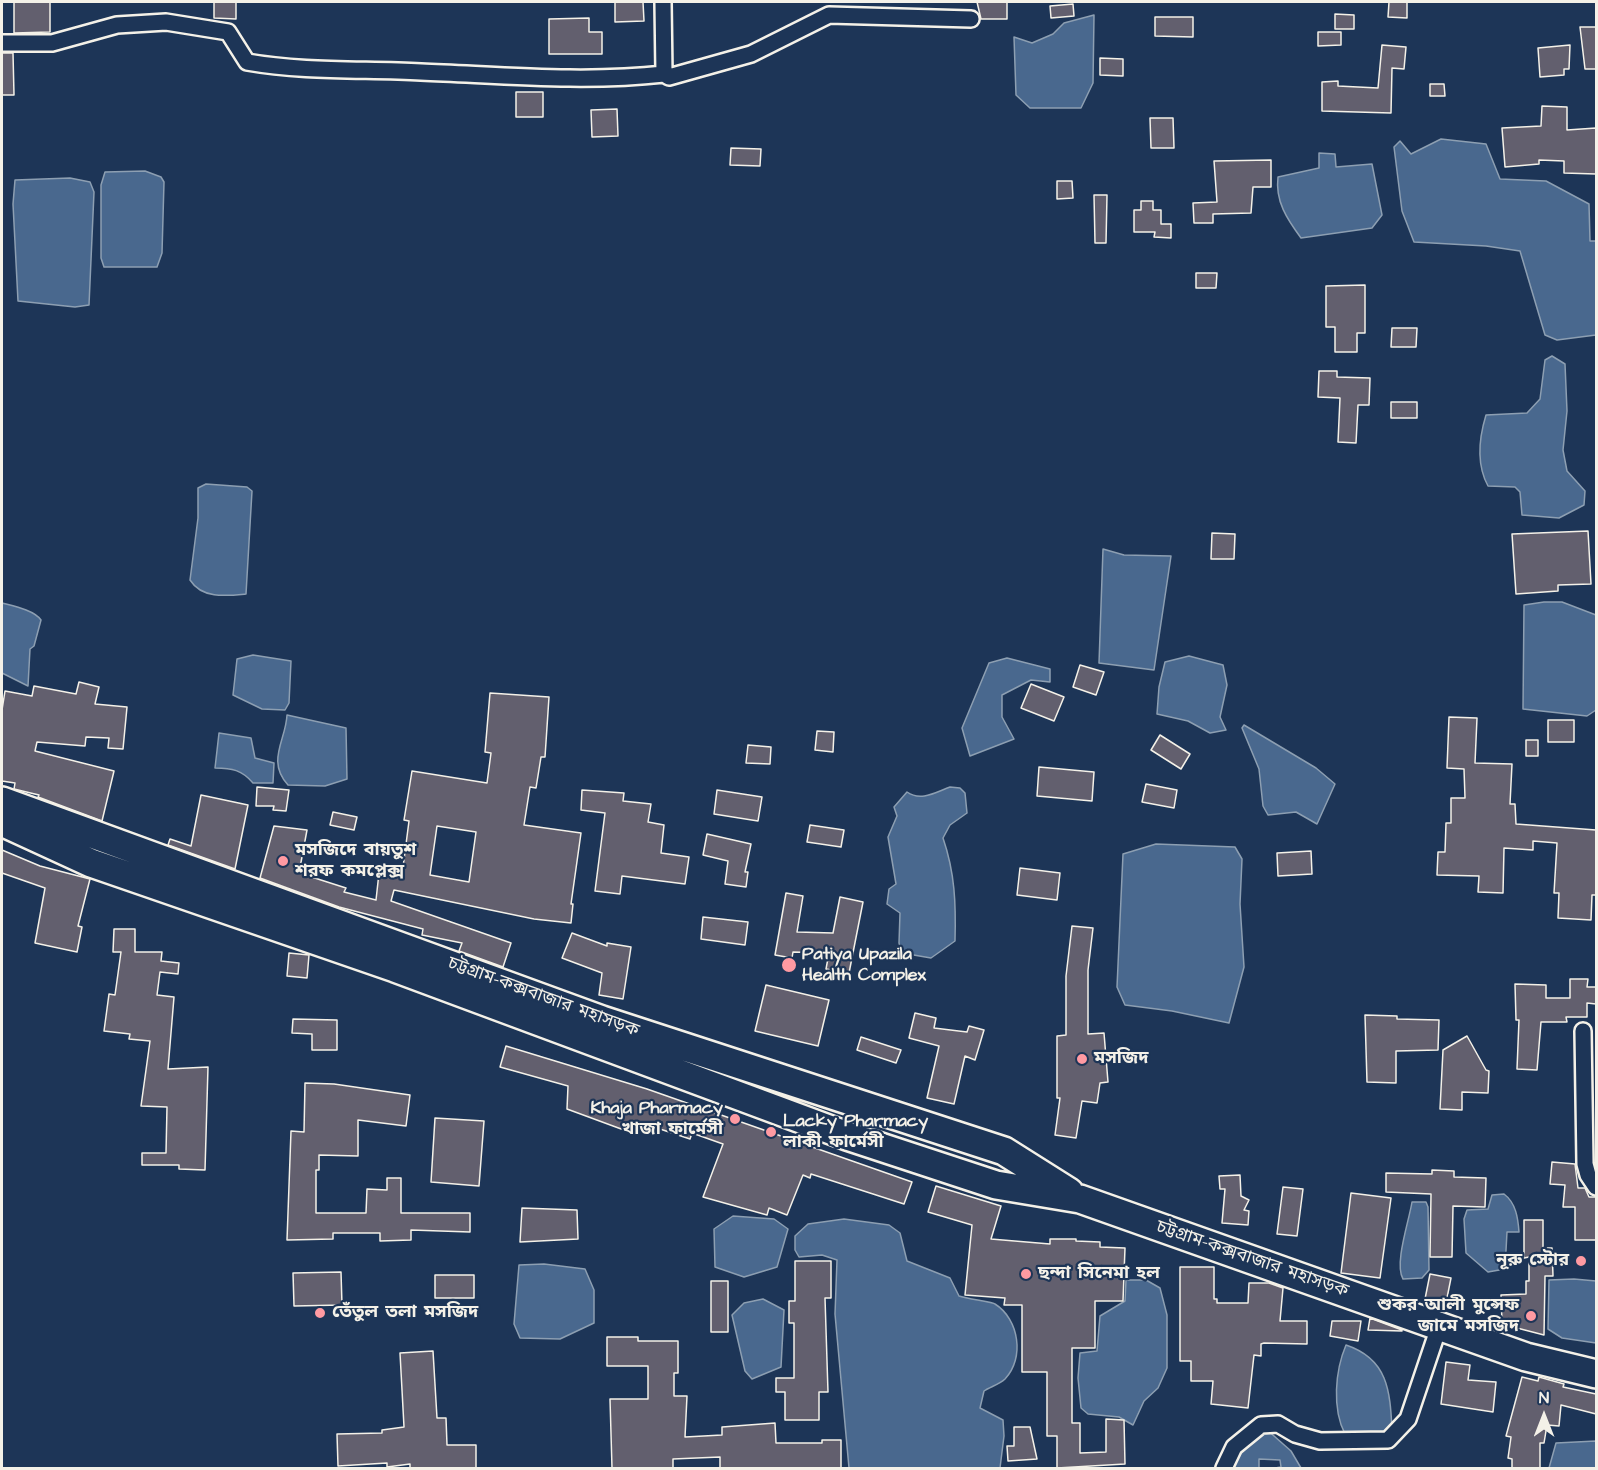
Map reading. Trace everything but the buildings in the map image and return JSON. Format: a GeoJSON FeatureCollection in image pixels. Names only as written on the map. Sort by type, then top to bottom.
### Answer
{"type":"FeatureCollection","features":[{"type":"Feature","properties":{"kind":"highway","name":"চট্টগ্রাম-কক্সবাজার মহাসড়ক"},"geometry":{"type":"LineString","coordinates":[[2,801],[602,1020],[1004,1151],[1080,1199]]}},
{"type":"Feature","properties":{"kind":"highway","name":"চট্টগ্রাম-কক্সবাজার মহাসড়ক"},"geometry":{"type":"LineString","coordinates":[[2,822],[91,863],[395,968],[847,1136],[996,1185],[1080,1199],[1526,1357],[1596,1374]]}},
{"type":"Feature","properties":{"kind":"street"},"geometry":{"type":"LineString","coordinates":[[663,2],[664,74]]}},
{"type":"Feature","properties":{"kind":"street"},"geometry":{"type":"LineString","coordinates":[[2,43],[52,43],[117,25],[166,21],[228,32],[247,63],[287,69],[359,69],[615,79],[664,74],[669,77],[751,54],[829,15],[971,19]]}},
{"type":"Feature","properties":{"kind":"street"},"geometry":{"type":"LineString","coordinates":[[1583,1031],[1585,1164],[1588,1175],[1596,1187]]}},
{"type":"Feature","properties":{"kind":"street"},"geometry":{"type":"LineString","coordinates":[[1224,1468],[1234,1447],[1261,1425],[1278,1424],[1295,1434],[1320,1441],[1388,1440],[1408,1419],[1439,1326]]}},
{"type":"Feature","properties":{"kind":"water"},"geometry":{"type":"Polygon","coordinates":[[[1094,15],[1093,83],[1081,108],[1030,108],[1016,95],[1014,37],[1032,43],[1053,34],[1064,23],[1094,15]]]}},
{"type":"Feature","properties":{"kind":"water"},"geometry":{"type":"Polygon","coordinates":[[[1441,139],[1486,144],[1500,179],[1546,181],[1589,204],[1590,241],[1596,241],[1596,335],[1557,340],[1545,335],[1520,251],[1486,246],[1414,242],[1402,211],[1394,147],[1400,141],[1411,154],[1441,139]]]}},
{"type":"Feature","properties":{"kind":"water"},"geometry":{"type":"Polygon","coordinates":[[[1319,153],[1335,154],[1336,167],[1372,164],[1382,215],[1372,228],[1301,238],[1296,231],[1280,202],[1278,177],[1319,168],[1319,153]]]}},
{"type":"Feature","properties":{"kind":"water"},"geometry":{"type":"Polygon","coordinates":[[[145,171],[161,177],[164,182],[162,253],[157,267],[104,267],[101,258],[101,185],[105,172],[145,171]]]}},
{"type":"Feature","properties":{"kind":"water"},"geometry":{"type":"Polygon","coordinates":[[[70,178],[90,182],[94,192],[89,305],[75,307],[18,301],[13,204],[15,180],[70,178]]]}},
{"type":"Feature","properties":{"kind":"water"},"geometry":{"type":"Polygon","coordinates":[[[1552,356],[1565,364],[1567,411],[1563,450],[1567,471],[1585,491],[1584,505],[1559,518],[1522,515],[1520,492],[1515,487],[1488,486],[1480,460],[1480,442],[1486,415],[1527,413],[1540,399],[1545,360],[1552,356]]]}},
{"type":"Feature","properties":{"kind":"water"},"geometry":{"type":"Polygon","coordinates":[[[206,484],[247,487],[252,491],[246,594],[215,595],[201,590],[190,580],[198,518],[198,488],[206,484]]]}},
{"type":"Feature","properties":{"kind":"water"},"geometry":{"type":"Polygon","coordinates":[[[1103,549],[1124,555],[1171,556],[1154,670],[1099,663],[1103,549]]]}},
{"type":"Feature","properties":{"kind":"water"},"geometry":{"type":"Polygon","coordinates":[[[1562,602],[1596,615],[1596,710],[1587,716],[1523,709],[1524,605],[1562,602]]]}},
{"type":"Feature","properties":{"kind":"water"},"geometry":{"type":"Polygon","coordinates":[[[2,603],[28,611],[41,620],[34,646],[30,649],[28,686],[2,673],[2,603]]]}},
{"type":"Feature","properties":{"kind":"water"},"geometry":{"type":"Polygon","coordinates":[[[253,655],[291,661],[289,703],[285,710],[262,709],[233,695],[237,659],[253,655]]]}},
{"type":"Feature","properties":{"kind":"water"},"geometry":{"type":"Polygon","coordinates":[[[1189,656],[1223,665],[1227,685],[1220,717],[1226,730],[1210,733],[1188,721],[1157,714],[1159,687],[1165,662],[1189,656]]]}},
{"type":"Feature","properties":{"kind":"water"},"geometry":{"type":"Polygon","coordinates":[[[1007,658],[1050,669],[1050,682],[1031,680],[1002,695],[1002,717],[1014,739],[970,756],[962,728],[989,663],[1007,658]]]}},
{"type":"Feature","properties":{"kind":"water"},"geometry":{"type":"Polygon","coordinates":[[[287,715],[346,728],[347,779],[325,786],[288,785],[278,767],[279,750],[287,715]]]}},
{"type":"Feature","properties":{"kind":"water"},"geometry":{"type":"Polygon","coordinates":[[[1244,725],[1316,768],[1335,784],[1317,824],[1296,812],[1268,815],[1263,806],[1259,769],[1242,728],[1244,725]]]}},
{"type":"Feature","properties":{"kind":"water"},"geometry":{"type":"Polygon","coordinates":[[[219,733],[251,738],[255,758],[274,763],[273,783],[253,783],[245,775],[236,771],[215,768],[219,733]]]}},
{"type":"Feature","properties":{"kind":"water"},"geometry":{"type":"Polygon","coordinates":[[[950,787],[960,788],[965,793],[967,813],[950,825],[943,838],[954,889],[955,941],[931,958],[902,953],[899,943],[900,913],[887,904],[889,889],[896,884],[888,837],[897,816],[894,807],[907,792],[923,796],[950,787]]]}},
{"type":"Feature","properties":{"kind":"water"},"geometry":{"type":"Polygon","coordinates":[[[1156,844],[1235,847],[1242,859],[1240,904],[1244,967],[1229,1023],[1172,1011],[1125,1005],[1117,987],[1123,854],[1156,844]]]}},
{"type":"Feature","properties":{"kind":"water"},"geometry":{"type":"Polygon","coordinates":[[[1504,1194],[1514,1206],[1519,1232],[1507,1232],[1505,1269],[1488,1272],[1466,1253],[1464,1219],[1467,1210],[1488,1209],[1492,1195],[1504,1194]]]}},
{"type":"Feature","properties":{"kind":"water"},"geometry":{"type":"Polygon","coordinates":[[[1412,1202],[1426,1202],[1428,1207],[1429,1270],[1422,1278],[1403,1279],[1401,1253],[1412,1202]]]}},
{"type":"Feature","properties":{"kind":"water"},"geometry":{"type":"Polygon","coordinates":[[[733,1216],[774,1219],[788,1229],[777,1267],[744,1277],[715,1267],[714,1229],[733,1216]]]}},
{"type":"Feature","properties":{"kind":"water"},"geometry":{"type":"Polygon","coordinates":[[[844,1219],[889,1225],[900,1233],[907,1261],[950,1278],[959,1296],[995,1304],[1010,1319],[1017,1339],[1015,1361],[1005,1379],[984,1391],[980,1408],[1003,1420],[1004,1436],[1000,1468],[849,1468],[835,1314],[837,1260],[822,1255],[799,1257],[795,1250],[795,1236],[808,1224],[844,1219]]]}},
{"type":"Feature","properties":{"kind":"water"},"geometry":{"type":"Polygon","coordinates":[[[544,1264],[585,1269],[594,1290],[594,1323],[560,1339],[520,1338],[514,1324],[519,1265],[544,1264]]]}},
{"type":"Feature","properties":{"kind":"water"},"geometry":{"type":"Polygon","coordinates":[[[1126,1280],[1146,1280],[1160,1288],[1167,1315],[1167,1368],[1158,1388],[1144,1401],[1133,1425],[1119,1417],[1088,1414],[1081,1408],[1078,1378],[1080,1353],[1097,1351],[1100,1316],[1125,1301],[1126,1280]]]}},
{"type":"Feature","properties":{"kind":"water"},"geometry":{"type":"Polygon","coordinates":[[[1549,1280],[1596,1281],[1596,1343],[1562,1338],[1548,1329],[1549,1280]]]}},
{"type":"Feature","properties":{"kind":"water"},"geometry":{"type":"Polygon","coordinates":[[[763,1299],[784,1310],[781,1367],[752,1379],[745,1371],[732,1315],[744,1303],[763,1299]]]}},
{"type":"Feature","properties":{"kind":"water"},"geometry":{"type":"Polygon","coordinates":[[[1346,1345],[1371,1359],[1384,1378],[1388,1389],[1392,1429],[1376,1435],[1345,1434],[1338,1413],[1336,1390],[1339,1366],[1346,1345]]]}},
{"type":"Feature","properties":{"kind":"water"},"geometry":{"type":"Polygon","coordinates":[[[1265,1428],[1291,1451],[1301,1468],[1275,1468],[1281,1467],[1280,1460],[1259,1459],[1259,1468],[1234,1468],[1234,1461],[1265,1428]]]}},
{"type":"Feature","properties":{"kind":"water"},"geometry":{"type":"Polygon","coordinates":[[[1596,1441],[1596,1468],[1549,1468],[1556,1443],[1596,1441]]]}},
{"type":"Feature","properties":{"kind":"place","name":"মসজিদে বায়তুশ শরফ কমপ্লেক্স"},"geometry":{"type":"Point","coordinates":[283,861]}},
{"type":"Feature","properties":{"kind":"place","name":"Patiya Upazila Health Complex"},"geometry":{"type":"Point","coordinates":[789,965]}},
{"type":"Feature","properties":{"kind":"place","name":"মসজিদ"},"geometry":{"type":"Point","coordinates":[1082,1059]}},
{"type":"Feature","properties":{"kind":"place","name":"Khaja Pharmacy খাজা ফার্মেসী"},"geometry":{"type":"Point","coordinates":[735,1119]}},
{"type":"Feature","properties":{"kind":"place","name":"Lacky Pharmacy লাকী ফার্মেসী"},"geometry":{"type":"Point","coordinates":[771,1132]}},
{"type":"Feature","properties":{"kind":"place","name":"নূরু স্টোর"},"geometry":{"type":"Point","coordinates":[1581,1261]}},
{"type":"Feature","properties":{"kind":"place","name":"ছন্দা সিনেমা হল"},"geometry":{"type":"Point","coordinates":[1026,1274]}},
{"type":"Feature","properties":{"kind":"place","name":"তেঁতুল তলা মসজিদ"},"geometry":{"type":"Point","coordinates":[320,1313]}},
{"type":"Feature","properties":{"kind":"place","name":"শুকর আলী মুন্সেফ জামে মসজিদ"},"geometry":{"type":"Point","coordinates":[1531,1316]}}]}
